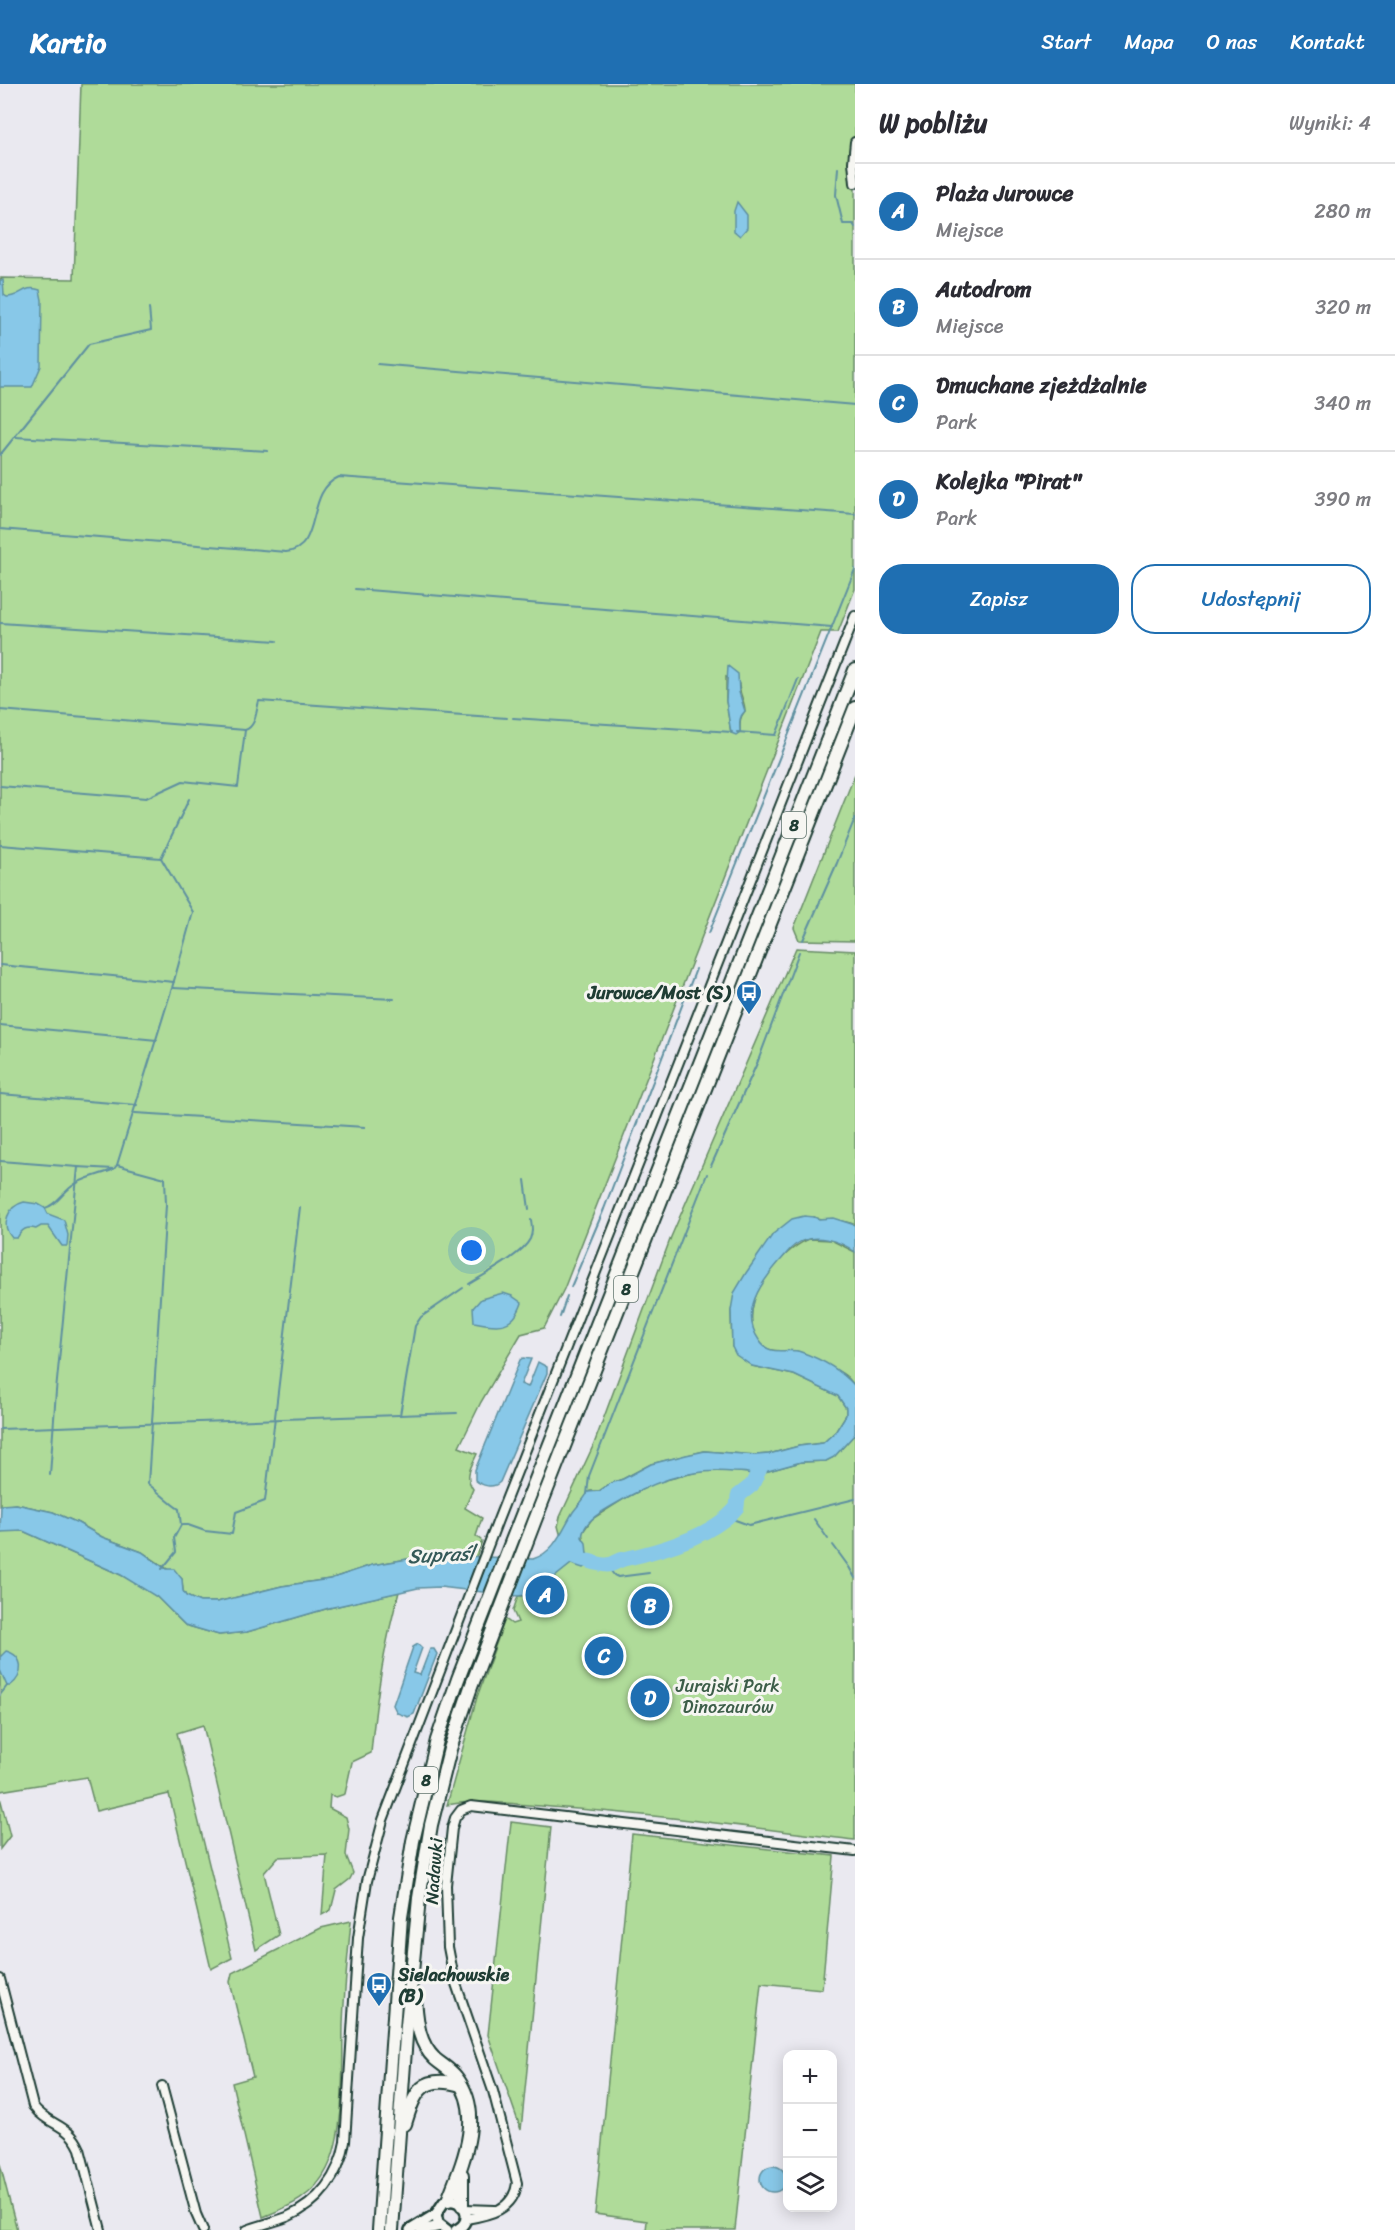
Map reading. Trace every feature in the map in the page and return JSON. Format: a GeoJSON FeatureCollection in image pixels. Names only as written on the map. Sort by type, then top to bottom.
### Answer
{"type":"FeatureCollection","features":[{"type":"Feature","properties":{"kind":"highway","name":"8"},"geometry":{"type":"LineString","coordinates":[[379,2230],[399,1944],[413,1841],[437,1740],[520,1520],[855,670]]}},
{"type":"Feature","properties":{"kind":"highway","name":"8"},"geometry":{"type":"LineString","coordinates":[[392,2230],[419,1898],[437,1798],[464,1707],[535,1520],[855,708]]}},
{"type":"Feature","properties":{"kind":"highway"},"geometry":{"type":"LineString","coordinates":[[412,1968],[417,2017],[423,2044],[436,2060],[457,2078],[470,2100],[471,2116],[461,2168],[448,2200]]}},
{"type":"Feature","properties":{"kind":"highway"},"geometry":{"type":"LineString","coordinates":[[398,2145],[412,2100],[422,2087],[435,2081],[460,2085]]}},
{"type":"Feature","properties":{"kind":"highway"},"geometry":{"type":"LineString","coordinates":[[461,2168],[464,2207]]}},
{"type":"Feature","properties":{"kind":"street"},"geometry":{"type":"LineString","coordinates":[[855,142],[853,162],[855,183]]}},
{"type":"Feature","properties":{"kind":"street"},"geometry":{"type":"LineString","coordinates":[[247,2230],[286,2217],[312,2203],[331,2180],[342,2155],[347,2112],[355,1964],[367,1881],[383,1820],[460,1615],[855,616]]}},
{"type":"Feature","properties":{"kind":"street","name":"Nadawki"},"geometry":{"type":"LineString","coordinates":[[500,2210],[513,2198],[516,2191],[515,2173],[492,2091],[454,1978],[446,1932],[449,1850],[455,1818],[461,1810],[471,1806],[855,1851]]}},
{"type":"Feature","properties":{"kind":"street"},"geometry":{"type":"LineString","coordinates":[[0,1979],[33,2106],[46,2119],[75,2136],[101,2230]]}},
{"type":"Feature","properties":{"kind":"street"},"geometry":{"type":"LineString","coordinates":[[162,2086],[196,2214],[203,2230]]}},
{"type":"Feature","properties":{"kind":"street"},"geometry":{"type":"LineString","coordinates":[[410,2230],[436,2214],[440,2205],[448,2200],[453,2200],[464,2207],[500,2210]]}},
{"type":"Feature","properties":{"kind":"street"},"geometry":{"type":"LineString","coordinates":[[460,2227],[464,2207]]}},
{"type":"Feature","properties":{"kind":"street"},"geometry":{"type":"LineString","coordinates":[[460,2227],[500,2210]]}},
{"type":"Feature","properties":{"kind":"street"},"geometry":{"type":"LineString","coordinates":[[421,2230],[444,2229],[436,2214]]}},
{"type":"Feature","properties":{"kind":"green space"},"geometry":{"type":"Polygon","coordinates":[[[81,84],[855,84],[855,589],[838,632],[821,632],[564,1289],[544,1328],[521,1334],[481,1402],[459,1447],[477,1454],[469,1476],[473,1489],[465,1508],[482,1518],[476,1536],[482,1541],[476,1557],[420,1557],[372,1565],[330,1579],[282,1586],[217,1602],[200,1602],[186,1596],[182,1579],[142,1552],[102,1537],[53,1512],[16,1504],[0,1506],[0,278],[74,279],[81,84]],[[726,677],[726,701],[731,733],[740,732],[741,718],[745,711],[739,684],[726,677]]]}},
{"type":"Feature","properties":{"kind":"green space"},"geometry":{"type":"Polygon","coordinates":[[[855,774],[855,941],[799,940],[794,928],[855,774]]]}},
{"type":"Feature","properties":{"kind":"green space"},"geometry":{"type":"Polygon","coordinates":[[[796,948],[855,951],[855,1225],[814,1217],[773,1234],[731,1311],[732,1347],[752,1366],[794,1375],[838,1396],[846,1408],[846,1415],[836,1431],[823,1443],[756,1455],[704,1451],[651,1464],[599,1491],[590,1491],[573,1513],[561,1537],[558,1526],[560,1517],[594,1444],[671,1237],[796,948]]]}},
{"type":"Feature","properties":{"kind":"green space"},"geometry":{"type":"Polygon","coordinates":[[[809,1239],[831,1240],[855,1252],[855,1386],[847,1377],[806,1355],[796,1351],[768,1349],[761,1344],[753,1329],[752,1311],[760,1287],[781,1259],[794,1247],[809,1239]]]}},
{"type":"Feature","properties":{"kind":"green space","name":"Jurajski Park Dinozaurów"},"geometry":{"type":"Polygon","coordinates":[[[855,1434],[855,1840],[589,1810],[486,1802],[447,1805],[477,1697],[505,1619],[512,1624],[518,1622],[513,1611],[518,1596],[551,1592],[555,1576],[571,1564],[590,1557],[587,1554],[582,1533],[592,1519],[654,1483],[701,1471],[761,1473],[801,1462],[826,1461],[834,1457],[855,1434]]]}},
{"type":"Feature","properties":{"kind":"green space"},"geometry":{"type":"Polygon","coordinates":[[[23,1531],[132,1580],[157,1597],[185,1625],[219,1635],[247,1632],[329,1608],[399,1592],[381,1672],[371,1753],[352,1762],[345,1794],[336,1797],[330,1795],[329,1808],[346,1817],[349,1829],[346,1855],[353,1873],[350,1879],[336,1890],[331,1910],[322,1915],[327,1855],[278,1857],[264,1873],[279,1935],[256,1950],[203,1725],[177,1733],[232,1958],[211,1969],[169,1794],[96,1811],[87,1777],[0,1791],[0,1532],[23,1531]]]}},
{"type":"Feature","properties":{"kind":"green space"},"geometry":{"type":"Polygon","coordinates":[[[0,1797],[10,1836],[0,1849],[0,1797]]]}},
{"type":"Feature","properties":{"kind":"green space"},"geometry":{"type":"Polygon","coordinates":[[[511,1822],[551,1827],[521,2130],[488,2035],[511,1822]]]}},
{"type":"Feature","properties":{"kind":"green space"},"geometry":{"type":"Polygon","coordinates":[[[632,1834],[834,1856],[822,1989],[761,1983],[735,2230],[646,2230],[647,2221],[595,2214],[632,1834]]]}},
{"type":"Feature","properties":{"kind":"green space"},"geometry":{"type":"Polygon","coordinates":[[[351,1921],[344,2012],[342,2099],[333,2154],[321,2179],[308,2194],[263,2217],[232,2083],[253,2077],[230,1982],[232,1973],[321,1928],[351,1921]]]}},
{"type":"Feature","properties":{"kind":"green space"},"geometry":{"type":"Polygon","coordinates":[[[0,2164],[17,2230],[0,2230],[0,2164]]]}},
{"type":"Feature","properties":{"kind":"water"},"geometry":{"type":"Polygon","coordinates":[[[737,202],[747,215],[747,228],[740,236],[734,231],[734,211],[737,202]]]}},
{"type":"Feature","properties":{"kind":"water"},"geometry":{"type":"Polygon","coordinates":[[[0,280],[3,280],[4,295],[7,297],[30,289],[40,290],[42,300],[41,366],[32,387],[0,387],[0,280]]]}},
{"type":"Feature","properties":{"kind":"water"},"geometry":{"type":"Polygon","coordinates":[[[728,666],[738,674],[739,692],[745,711],[740,718],[740,732],[736,735],[731,733],[726,701],[728,666]]]}},
{"type":"Feature","properties":{"kind":"water"},"geometry":{"type":"Polygon","coordinates":[[[24,1202],[38,1204],[45,1208],[48,1214],[64,1220],[68,1235],[67,1246],[62,1246],[48,1226],[36,1229],[27,1228],[17,1238],[12,1238],[8,1233],[6,1222],[14,1207],[24,1202]]]}},
{"type":"Feature","properties":{"kind":"water"},"geometry":{"type":"Polygon","coordinates":[[[804,1216],[819,1219],[833,1218],[855,1225],[855,1252],[842,1244],[826,1239],[802,1241],[793,1247],[759,1289],[751,1319],[759,1340],[768,1349],[801,1352],[830,1366],[855,1386],[855,1434],[834,1457],[826,1461],[801,1462],[756,1476],[745,1472],[700,1472],[669,1479],[639,1491],[592,1519],[583,1532],[582,1537],[586,1543],[587,1554],[608,1563],[609,1568],[592,1565],[583,1568],[571,1564],[555,1577],[554,1589],[550,1593],[518,1596],[440,1587],[418,1588],[329,1608],[247,1632],[219,1635],[185,1625],[157,1597],[121,1575],[23,1531],[0,1532],[1,1505],[16,1504],[53,1512],[102,1537],[142,1552],[166,1569],[174,1569],[182,1579],[186,1596],[200,1602],[217,1602],[282,1586],[330,1579],[372,1565],[420,1557],[533,1559],[541,1556],[552,1546],[588,1492],[599,1491],[651,1464],[705,1451],[769,1454],[799,1446],[823,1443],[836,1431],[846,1415],[846,1408],[838,1396],[794,1375],[752,1366],[736,1355],[732,1347],[731,1310],[734,1293],[773,1234],[792,1219],[804,1216]]]}},
{"type":"Feature","properties":{"kind":"water"},"geometry":{"type":"Polygon","coordinates":[[[503,1293],[522,1303],[514,1318],[497,1325],[474,1322],[473,1308],[481,1299],[503,1293]]]}},
{"type":"Feature","properties":{"kind":"water"},"geometry":{"type":"Polygon","coordinates":[[[531,1359],[521,1384],[528,1387],[538,1362],[547,1367],[547,1373],[500,1482],[491,1486],[484,1485],[475,1480],[475,1470],[520,1360],[531,1359]]]}},
{"type":"Feature","properties":{"kind":"water"},"geometry":{"type":"Polygon","coordinates":[[[418,1644],[422,1648],[413,1673],[420,1675],[430,1649],[434,1649],[437,1654],[414,1714],[408,1717],[397,1713],[393,1705],[413,1647],[418,1644]]]}},
{"type":"Feature","properties":{"kind":"water"},"geometry":{"type":"Polygon","coordinates":[[[6,1651],[17,1657],[20,1667],[18,1677],[10,1686],[7,1686],[0,1670],[0,1657],[6,1651]]]}},
{"type":"Feature","properties":{"kind":"water"},"geometry":{"type":"Polygon","coordinates":[[[773,2166],[782,2170],[782,2188],[773,2192],[764,2188],[760,2179],[764,2170],[773,2166]]]}},
{"type":"Feature","properties":{"kind":"waterway"},"geometry":{"type":"LineString","coordinates":[[838,168],[836,195],[843,224],[853,224],[855,227]]}},
{"type":"Feature","properties":{"kind":"waterway"},"geometry":{"type":"LineString","coordinates":[[0,455],[89,344],[151,330],[149,308]]}},
{"type":"Feature","properties":{"kind":"waterway"},"geometry":{"type":"LineString","coordinates":[[377,364],[855,405]]}},
{"type":"Feature","properties":{"kind":"waterway"},"geometry":{"type":"LineString","coordinates":[[15,437],[268,451]]}},
{"type":"Feature","properties":{"kind":"waterway"},"geometry":{"type":"LineString","coordinates":[[0,529],[286,552],[298,548],[305,541],[321,494],[328,484],[339,477],[855,514]]}},
{"type":"Feature","properties":{"kind":"waterway"},"geometry":{"type":"LineString","coordinates":[[709,933],[855,569]]}},
{"type":"Feature","properties":{"kind":"waterway"},"geometry":{"type":"LineString","coordinates":[[355,589],[832,627]]}},
{"type":"Feature","properties":{"kind":"waterway"},"geometry":{"type":"LineString","coordinates":[[0,623],[277,641]]}},
{"type":"Feature","properties":{"kind":"waterway"},"geometry":{"type":"LineString","coordinates":[[737,732],[776,735],[798,679]]}},
{"type":"Feature","properties":{"kind":"waterway"},"geometry":{"type":"LineString","coordinates":[[0,710],[245,730],[253,722],[259,701],[507,718]]}},
{"type":"Feature","properties":{"kind":"waterway"},"geometry":{"type":"LineString","coordinates":[[513,718],[732,732]]}},
{"type":"Feature","properties":{"kind":"waterway"},"geometry":{"type":"LineString","coordinates":[[0,786],[146,798],[183,781],[238,787],[245,730]]}},
{"type":"Feature","properties":{"kind":"waterway"},"geometry":{"type":"LineString","coordinates":[[0,845],[161,858],[189,799]]}},
{"type":"Feature","properties":{"kind":"waterway"},"geometry":{"type":"LineString","coordinates":[[803,940],[855,818]]}},
{"type":"Feature","properties":{"kind":"waterway"},"geometry":{"type":"LineString","coordinates":[[50,1475],[78,1167],[114,1169],[117,1165],[193,912],[161,858]]}},
{"type":"Feature","properties":{"kind":"waterway"},"geometry":{"type":"LineString","coordinates":[[711,1166],[758,1061],[799,952]]}},
{"type":"Feature","properties":{"kind":"waterway"},"geometry":{"type":"LineString","coordinates":[[0,965],[174,982]]}},
{"type":"Feature","properties":{"kind":"waterway"},"geometry":{"type":"LineString","coordinates":[[571,1287],[604,1209],[696,969]]}},
{"type":"Feature","properties":{"kind":"waterway"},"geometry":{"type":"LineString","coordinates":[[173,988],[394,999]]}},
{"type":"Feature","properties":{"kind":"waterway"},"geometry":{"type":"LineString","coordinates":[[0,1025],[157,1040]]}},
{"type":"Feature","properties":{"kind":"waterway"},"geometry":{"type":"LineString","coordinates":[[0,1094],[137,1105]]}},
{"type":"Feature","properties":{"kind":"waterway"},"geometry":{"type":"LineString","coordinates":[[135,1113],[365,1127]]}},
{"type":"Feature","properties":{"kind":"waterway"},"geometry":{"type":"LineString","coordinates":[[0,1161],[78,1167]]}},
{"type":"Feature","properties":{"kind":"waterway"},"geometry":{"type":"LineString","coordinates":[[117,1165],[165,1178],[166,1205],[148,1484],[179,1509],[181,1525]]}},
{"type":"Feature","properties":{"kind":"waterway"},"geometry":{"type":"LineString","coordinates":[[45,1208],[75,1184],[112,1170]]}},
{"type":"Feature","properties":{"kind":"waterway"},"geometry":{"type":"LineString","coordinates":[[587,1494],[589,1476],[707,1174]]}},
{"type":"Feature","properties":{"kind":"waterway"},"geometry":{"type":"LineString","coordinates":[[525,1180],[529,1209]]}},
{"type":"Feature","properties":{"kind":"waterway"},"geometry":{"type":"LineString","coordinates":[[162,1569],[176,1552],[174,1538],[181,1525],[232,1534],[236,1512],[265,1501],[300,1207]]}},
{"type":"Feature","properties":{"kind":"waterway"},"geometry":{"type":"LineString","coordinates":[[469,1284],[503,1264],[526,1245],[532,1234],[531,1220]]}},
{"type":"Feature","properties":{"kind":"waterway"},"geometry":{"type":"LineString","coordinates":[[400,1415],[415,1326],[421,1317],[463,1288]]}},
{"type":"Feature","properties":{"kind":"waterway"},"geometry":{"type":"LineString","coordinates":[[560,1317],[567,1296]]}},
{"type":"Feature","properties":{"kind":"waterway"},"geometry":{"type":"LineString","coordinates":[[0,1429],[457,1413]]}},
{"type":"Feature","properties":{"kind":"waterway"},"geometry":{"type":"LineString","coordinates":[[589,1561],[607,1565],[654,1552],[701,1534],[715,1526],[737,1507],[738,1496],[752,1485],[762,1464]]}},
{"type":"Feature","properties":{"kind":"waterway"},"geometry":{"type":"LineString","coordinates":[[727,1517],[749,1525],[855,1499]]}},
{"type":"Feature","properties":{"kind":"waterway"},"geometry":{"type":"LineString","coordinates":[[814,1519],[828,1539]]}},
{"type":"Feature","properties":{"kind":"waterway"},"geometry":{"type":"LineString","coordinates":[[833,1545],[855,1578]]}},
{"type":"Feature","properties":{"kind":"waterway"},"geometry":{"type":"LineString","coordinates":[[607,1566],[618,1577],[649,1573]]}},
{"type":"Feature","properties":{"kind":"waterway"},"geometry":{"type":"LineString","coordinates":[[0,1695],[7,1686]]}},
{"type":"Feature","properties":{"kind":"place","name":"Jurowce/Most (S)"},"geometry":{"type":"Point","coordinates":[749,1016]}},
{"type":"Feature","properties":{"kind":"place","name":"Plaża Jurowce"},"geometry":{"type":"Point","coordinates":[545,1595]}},
{"type":"Feature","properties":{"kind":"place","name":"Autodrom"},"geometry":{"type":"Point","coordinates":[650,1606]}},
{"type":"Feature","properties":{"kind":"place","name":"Dmuchane zjeżdżalnie"},"geometry":{"type":"Point","coordinates":[604,1656]}},
{"type":"Feature","properties":{"kind":"place","name":"Kolejka \"Pirat\""},"geometry":{"type":"Point","coordinates":[650,1698]}},
{"type":"Feature","properties":{"kind":"place","name":"Sielachowskie (B)"},"geometry":{"type":"Point","coordinates":[379,2008]}},
{"type":"Feature","properties":{"kind":"water label","name":"Supraśl"},"geometry":{"type":"Point","coordinates":[441,1555]}}]}
